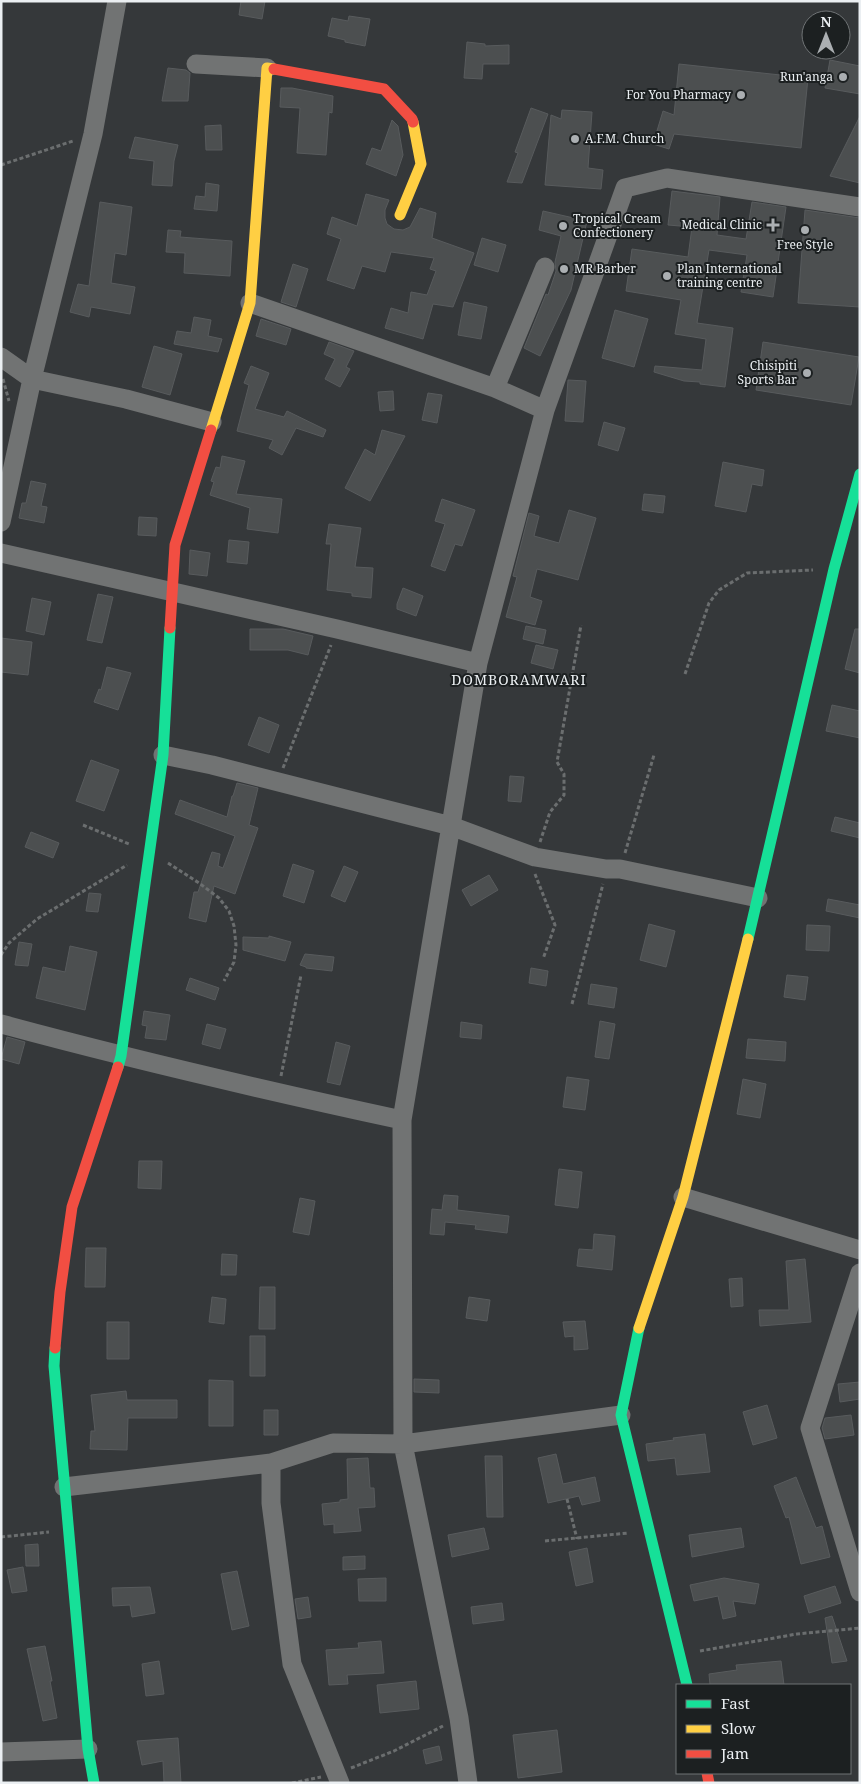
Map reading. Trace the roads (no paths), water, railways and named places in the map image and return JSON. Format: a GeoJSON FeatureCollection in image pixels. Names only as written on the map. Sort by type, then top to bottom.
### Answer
{"type":"FeatureCollection","features":[{"type":"Feature","properties":{"kind":"street"},"geometry":{"type":"LineString","coordinates":[[1,522],[32,380],[93,134],[117,1]]}},
{"type":"Feature","properties":{"kind":"street"},"geometry":{"type":"LineString","coordinates":[[196,64],[268,68],[384,89],[412,119],[421,164],[400,215]]}},
{"type":"Feature","properties":{"kind":"street"},"geometry":{"type":"LineString","coordinates":[[94,1783],[88,1749],[67,1530],[54,1366],[60,1292],[72,1207],[121,1056],[163,755],[175,545],[250,303],[268,68]]}},
{"type":"Feature","properties":{"kind":"street"},"geometry":{"type":"LineString","coordinates":[[468,1783],[459,1718],[403,1444],[402,1120],[478,663],[545,410],[624,188],[667,178],[860,207]]}},
{"type":"Feature","properties":{"kind":"street"},"geometry":{"type":"LineString","coordinates":[[495,388],[545,267]]}},
{"type":"Feature","properties":{"kind":"street"},"geometry":{"type":"LineString","coordinates":[[250,303],[495,388],[545,410]]}},
{"type":"Feature","properties":{"kind":"street"},"geometry":{"type":"LineString","coordinates":[[1,357],[32,380],[126,399],[212,422]]}},
{"type":"Feature","properties":{"kind":"street"},"geometry":{"type":"LineString","coordinates":[[687,1684],[621,1415],[640,1324],[683,1197],[758,898],[834,569],[860,474]]}},
{"type":"Feature","properties":{"kind":"street"},"geometry":{"type":"LineString","coordinates":[[1,553],[478,663]]}},
{"type":"Feature","properties":{"kind":"street"},"geometry":{"type":"LineString","coordinates":[[163,755],[212,764],[451,826],[535,857],[613,869],[758,898]]}},
{"type":"Feature","properties":{"kind":"street"},"geometry":{"type":"LineString","coordinates":[[1,1024],[121,1056],[402,1120]]}},
{"type":"Feature","properties":{"kind":"street"},"geometry":{"type":"LineString","coordinates":[[683,1197],[860,1250]]}},
{"type":"Feature","properties":{"kind":"street"},"geometry":{"type":"LineString","coordinates":[[860,1273],[810,1428],[860,1592]]}},
{"type":"Feature","properties":{"kind":"street"},"geometry":{"type":"LineString","coordinates":[[64,1487],[271,1462],[333,1442],[403,1444],[621,1415]]}},
{"type":"Feature","properties":{"kind":"street"},"geometry":{"type":"LineString","coordinates":[[271,1462],[271,1503],[292,1664],[338,1778]]}},
{"type":"Feature","properties":{"kind":"street"},"geometry":{"type":"LineString","coordinates":[[1,1752],[88,1749]]}},
{"type":"Feature","properties":{"kind":"place","name":"Run'anga"},"geometry":{"type":"Point","coordinates":[843,77]}},
{"type":"Feature","properties":{"kind":"place","name":"For You Pharmacy"},"geometry":{"type":"Point","coordinates":[741,95]}},
{"type":"Feature","properties":{"kind":"place","name":"A.F.M. Church"},"geometry":{"type":"Point","coordinates":[575,139]}},
{"type":"Feature","properties":{"kind":"place","name":"Medical Clinic"},"geometry":{"type":"Point","coordinates":[773,225]}},
{"type":"Feature","properties":{"kind":"place","name":"Tropical Cream Confectionery"},"geometry":{"type":"Point","coordinates":[563,226]}},
{"type":"Feature","properties":{"kind":"place","name":"Free Style"},"geometry":{"type":"Point","coordinates":[805,230]}},
{"type":"Feature","properties":{"kind":"place","name":"MR Barber"},"geometry":{"type":"Point","coordinates":[564,269]}},
{"type":"Feature","properties":{"kind":"place","name":"Plan International training centre"},"geometry":{"type":"Point","coordinates":[667,276]}},
{"type":"Feature","properties":{"kind":"place","name":"Chisipiti Sports Bar"},"geometry":{"type":"Point","coordinates":[807,373]}},
{"type":"Feature","properties":{"kind":"district","name":"DOMBORAMWARI"},"geometry":{"type":"Point","coordinates":[519,680]}}]}
